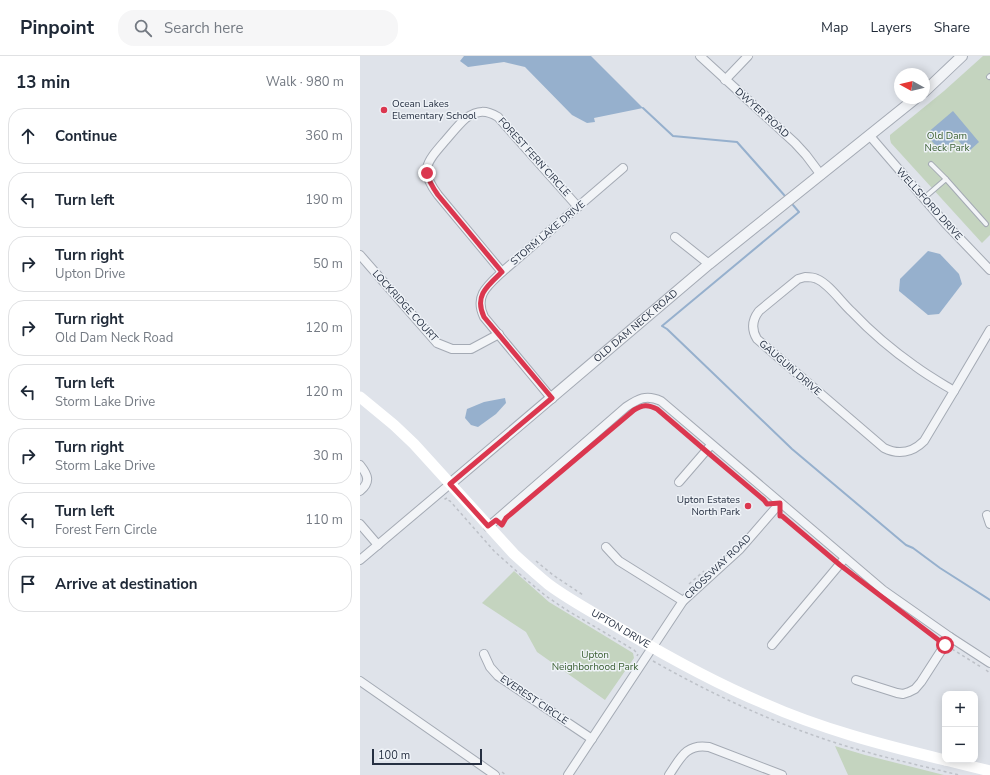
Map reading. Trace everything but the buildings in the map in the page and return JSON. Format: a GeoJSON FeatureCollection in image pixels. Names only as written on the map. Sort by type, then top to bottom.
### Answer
{"type":"FeatureCollection","features":[{"type":"Feature","properties":{"kind":"main road","name":"UPTON DRIVE"},"geometry":{"type":"LineString","coordinates":[[360,397],[414,444],[514,554],[531,570],[568,597],[653,648],[724,686],[764,704],[846,734],[942,759]]}},
{"type":"Feature","properties":{"kind":"main road","name":"UPTON DRIVE"},"geometry":{"type":"LineString","coordinates":[[957,763],[990,771]]}},
{"type":"Feature","properties":{"kind":"street","name":"DWYER ROAD"},"geometry":{"type":"LineString","coordinates":[[700,56],[795,143],[821,175]]}},
{"type":"Feature","properties":{"kind":"street"},"geometry":{"type":"LineString","coordinates":[[725,80],[748,56]]}},
{"type":"Feature","properties":{"kind":"street"},"geometry":{"type":"LineString","coordinates":[[930,86],[962,56]]}},
{"type":"Feature","properties":{"kind":"street","name":"OLD DAM NECK ROAD"},"geometry":{"type":"LineString","coordinates":[[360,560],[709,264],[909,104]]}},
{"type":"Feature","properties":{"kind":"street","name":"FOREST FERN CIRCLE"},"geometry":{"type":"LineString","coordinates":[[502,272],[438,195],[428,179],[427,166],[431,157],[466,118],[479,112],[491,113],[498,117],[578,207]]}},
{"type":"Feature","properties":{"kind":"street","name":"WELLSFORD DRIVE"},"geometry":{"type":"LineString","coordinates":[[870,136],[951,229],[990,270]]}},
{"type":"Feature","properties":{"kind":"street","name":"STORM LAKE DRIVE"},"geometry":{"type":"LineString","coordinates":[[552,398],[484,317],[480,299],[484,290],[502,272],[623,168]]}},
{"type":"Feature","properties":{"kind":"street"},"geometry":{"type":"LineString","coordinates":[[675,237],[709,264]]}},
{"type":"Feature","properties":{"kind":"street","name":"LOCKRIDGE COURT"},"geometry":{"type":"LineString","coordinates":[[360,255],[437,343],[452,349],[471,349],[499,334]]}},
{"type":"Feature","properties":{"kind":"street","name":"GAUGUIN DRIVE"},"geometry":{"type":"LineString","coordinates":[[954,391],[915,367],[883,342],[851,312],[832,290],[817,279],[805,277],[798,279],[755,316],[753,322],[754,335],[760,343],[884,448],[891,452],[898,453],[912,450],[924,442],[990,330]]}},
{"type":"Feature","properties":{"kind":"street"},"geometry":{"type":"LineString","coordinates":[[488,526],[626,407],[641,398],[655,398],[661,401],[708,448],[780,503],[883,590],[990,663]]}},
{"type":"Feature","properties":{"kind":"street"},"geometry":{"type":"LineString","coordinates":[[679,482],[708,448]]}},
{"type":"Feature","properties":{"kind":"street"},"geometry":{"type":"LineString","coordinates":[[360,465],[365,472],[367,483],[360,491]]}},
{"type":"Feature","properties":{"kind":"street","name":"CROSSWAY ROAD"},"geometry":{"type":"LineString","coordinates":[[568,775],[683,601],[740,549],[780,503]]}},
{"type":"Feature","properties":{"kind":"street"},"geometry":{"type":"LineString","coordinates":[[987,514],[990,524]]}},
{"type":"Feature","properties":{"kind":"street"},"geometry":{"type":"LineString","coordinates":[[360,524],[378,545]]}},
{"type":"Feature","properties":{"kind":"street"},"geometry":{"type":"LineString","coordinates":[[606,547],[619,561],[683,601]]}},
{"type":"Feature","properties":{"kind":"street"},"geometry":{"type":"LineString","coordinates":[[772,645],[845,558]]}},
{"type":"Feature","properties":{"kind":"street"},"geometry":{"type":"LineString","coordinates":[[856,680],[898,693],[903,694],[909,692],[915,689],[921,682],[950,637]]}},
{"type":"Feature","properties":{"kind":"street","name":"EVEREST CIRCLE"},"geometry":{"type":"LineString","coordinates":[[484,654],[490,667],[498,676],[592,739]]}},
{"type":"Feature","properties":{"kind":"street"},"geometry":{"type":"LineString","coordinates":[[360,681],[495,775]]}},
{"type":"Feature","properties":{"kind":"street"},"geometry":{"type":"LineString","coordinates":[[669,775],[688,750],[694,747],[702,746],[709,747],[782,775]]}},
{"type":"Feature","properties":{"kind":"lane"},"geometry":{"type":"LineString","coordinates":[[931,164],[986,224]]}},
{"type":"Feature","properties":{"kind":"lane"},"geometry":{"type":"LineString","coordinates":[[924,198],[946,179]]}},
{"type":"Feature","properties":{"kind":"path"},"geometry":{"type":"LineString","coordinates":[[649,405],[657,409],[708,448],[767,504],[780,503],[780,516],[782,516],[858,579]]}},
{"type":"Feature","properties":{"kind":"path"},"geometry":{"type":"LineString","coordinates":[[536,561],[553,575],[585,597]]}},
{"type":"Feature","properties":{"kind":"path"},"geometry":{"type":"LineString","coordinates":[[920,626],[945,645],[990,673]]}},
{"type":"Feature","properties":{"kind":"green space","name":"Old Dam Neck Park"},"geometry":{"type":"Polygon","coordinates":[[[983,56],[990,56],[990,235],[982,243],[891,143],[890,139],[890,135],[930,104],[983,56]]]}},
{"type":"Feature","properties":{"kind":"green space","name":"Upton Neighborhood Park"},"geometry":{"type":"Polygon","coordinates":[[[514,571],[549,602],[633,653],[634,658],[605,700],[537,652],[526,632],[482,603],[514,571]]]}},
{"type":"Feature","properties":{"kind":"green space"},"geometry":{"type":"Polygon","coordinates":[[[835,746],[865,755],[944,775],[848,775],[835,746]]]}},
{"type":"Feature","properties":{"kind":"water"},"geometry":{"type":"Polygon","coordinates":[[[464,56],[591,56],[643,108],[594,118],[595,122],[587,123],[572,115],[525,67],[504,62],[468,67],[460,61],[464,56]]]}},
{"type":"Feature","properties":{"kind":"water"},"geometry":{"type":"Polygon","coordinates":[[[953,111],[979,142],[968,152],[957,139],[940,151],[926,134],[953,111]]]}},
{"type":"Feature","properties":{"kind":"water"},"geometry":{"type":"Polygon","coordinates":[[[928,251],[940,254],[959,274],[962,284],[939,314],[928,315],[899,291],[900,279],[928,251]]]}},
{"type":"Feature","properties":{"kind":"water"},"geometry":{"type":"Polygon","coordinates":[[[505,398],[506,403],[496,414],[478,427],[471,425],[465,418],[467,409],[484,402],[505,398]]]}},
{"type":"Feature","properties":{"kind":"waterway"},"geometry":{"type":"LineString","coordinates":[[643,108],[673,136],[737,142],[785,196]]}},
{"type":"Feature","properties":{"kind":"waterway"},"geometry":{"type":"LineString","coordinates":[[793,205],[799,212],[662,326],[667,329],[792,449],[906,545],[913,548],[940,568],[990,600]]}},
{"type":"Feature","properties":{"kind":"place","name":"Ocean Lakes Elementary School"},"geometry":{"type":"Point","coordinates":[384,110]}},
{"type":"Feature","properties":{"kind":"place","name":"Upton Estates North Park"},"geometry":{"type":"Point","coordinates":[748,506]}},
{"type":"Feature","properties":{"kind":"route"},"geometry":{"type":"LineString","coordinates":[[427,173],[432,187],[438,195],[502,272],[484,290],[480,299],[480,306],[484,317],[552,398],[450,484],[488,526],[496,520],[502,525],[506,518],[634,410],[641,406],[649,405],[657,409],[767,504],[780,503],[780,516],[782,516],[840,565],[945,645]]}}]}
